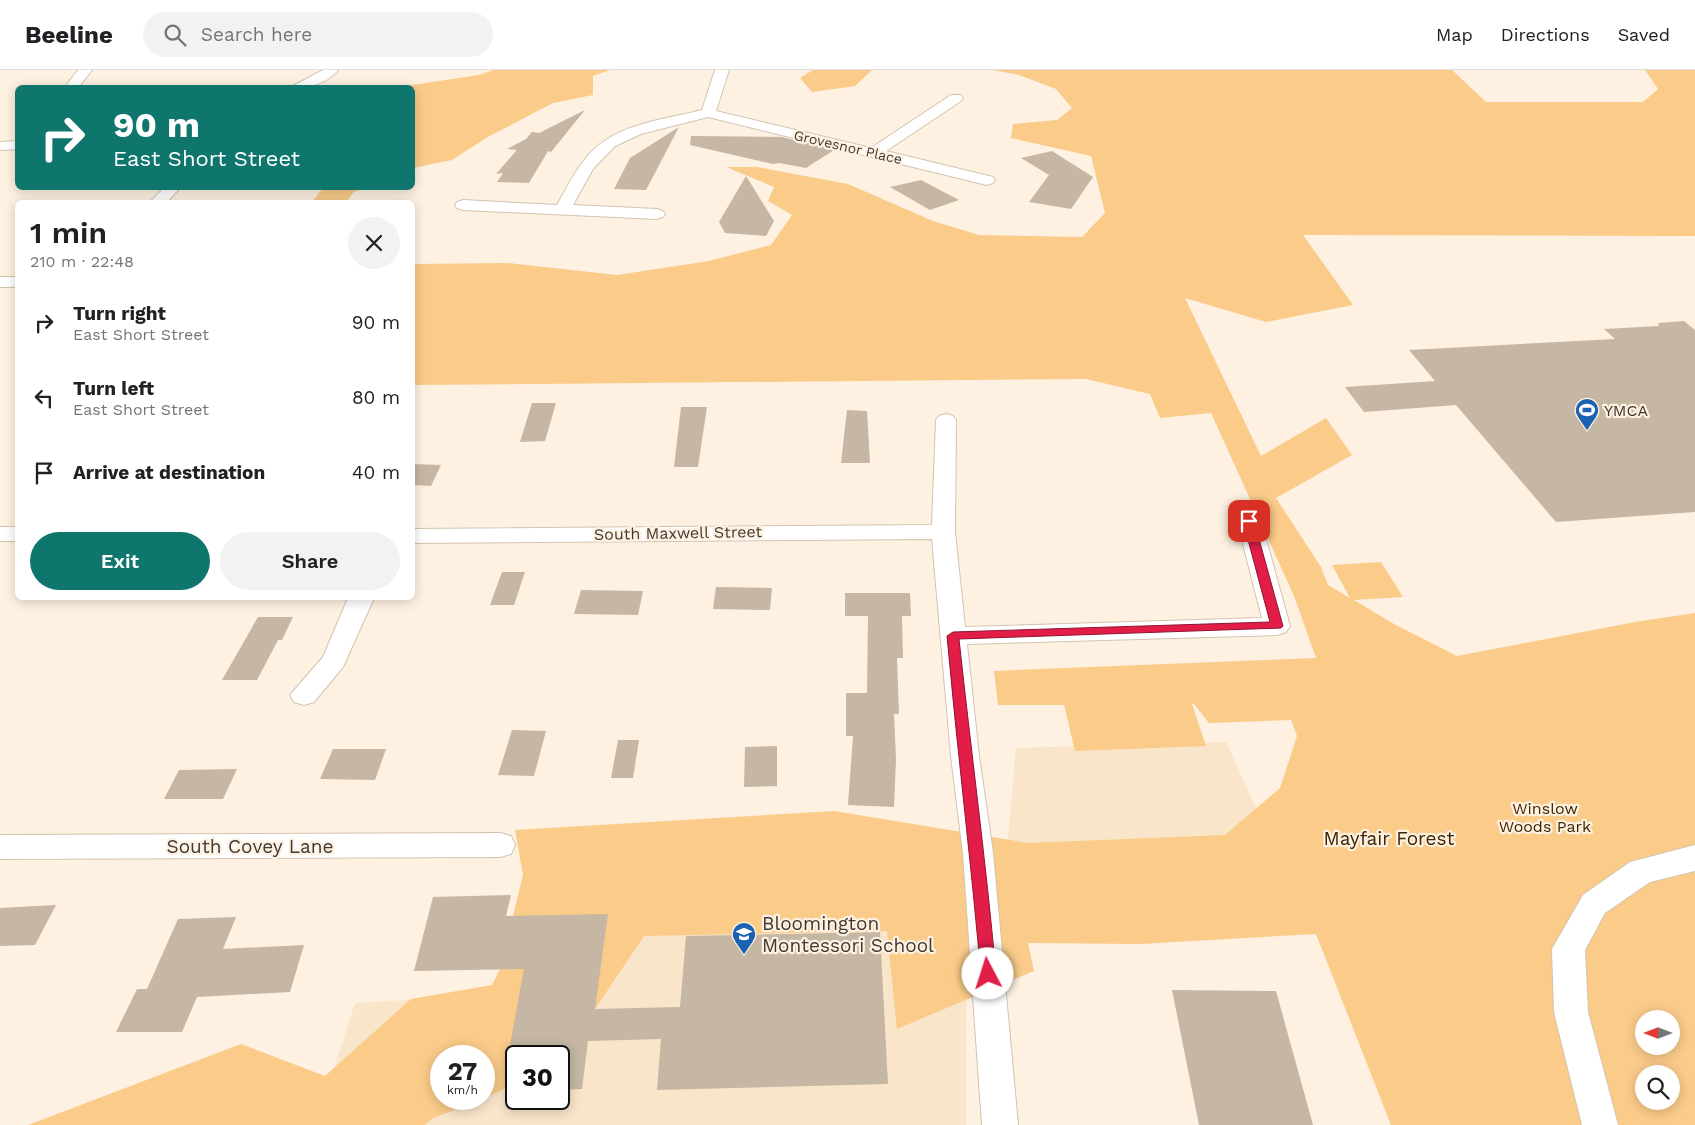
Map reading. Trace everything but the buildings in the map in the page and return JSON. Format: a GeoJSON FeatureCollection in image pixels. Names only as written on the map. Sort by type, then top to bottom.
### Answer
{"type":"FeatureCollection","features":[{"type":"Feature","properties":{"kind":"street"},"geometry":{"type":"LineString","coordinates":[[72,85],[85,70]]}},
{"type":"Feature","properties":{"kind":"street"},"geometry":{"type":"LineString","coordinates":[[302,85],[324,76],[331,70]]}},
{"type":"Feature","properties":{"kind":"street"},"geometry":{"type":"LineString","coordinates":[[563,209],[587,167],[610,143],[636,130],[708,113],[722,70]]}},
{"type":"Feature","properties":{"kind":"street"},"geometry":{"type":"LineString","coordinates":[[873,153],[956,98]]}},
{"type":"Feature","properties":{"kind":"street","name":"Grovesnor Place"},"geometry":{"type":"LineString","coordinates":[[708,113],[987,180]]}},
{"type":"Feature","properties":{"kind":"street"},"geometry":{"type":"LineString","coordinates":[[0,146],[15,145]]}},
{"type":"Feature","properties":{"kind":"street"},"geometry":{"type":"LineString","coordinates":[[160,200],[170,190]]}},
{"type":"Feature","properties":{"kind":"street"},"geometry":{"type":"LineString","coordinates":[[463,205],[657,214]]}},
{"type":"Feature","properties":{"kind":"street"},"geometry":{"type":"LineString","coordinates":[[0,282],[15,282]]}},
{"type":"Feature","properties":{"kind":"street"},"geometry":{"type":"LineString","coordinates":[[946,420],[943,532],[965,756],[978,852],[1000,1125]]}},
{"type":"Feature","properties":{"kind":"street"},"geometry":{"type":"LineString","coordinates":[[953,636],[1277,626],[1249,521]]}},
{"type":"Feature","properties":{"kind":"street","name":"South Maxwell Street"},"geometry":{"type":"LineString","coordinates":[[415,536],[943,532]]}},
{"type":"Feature","properties":{"kind":"street"},"geometry":{"type":"LineString","coordinates":[[0,534],[15,534]]}},
{"type":"Feature","properties":{"kind":"street"},"geometry":{"type":"LineString","coordinates":[[304,695],[334,661],[360,600]]}},
{"type":"Feature","properties":{"kind":"street","name":"South Covey Lane"},"geometry":{"type":"LineString","coordinates":[[0,847],[500,845]]}},
{"type":"Feature","properties":{"kind":"street"},"geometry":{"type":"LineString","coordinates":[[1600,1125],[1570,1012],[1568,949],[1594,904],[1641,871],[1695,858]]}},
{"type":"Feature","properties":{"kind":"shaded area","name":"Bloomington Montessori School"},"geometry":{"type":"Polygon","coordinates":[[[1226,742],[1264,825],[1195,853],[966,877],[966,1125],[316,1125],[355,1003],[512,994],[534,915],[1008,840],[1016,748],[1226,742]]]}},
{"type":"Feature","properties":{"kind":"green space"},"geometry":{"type":"Polygon","coordinates":[[[493,70],[610,70],[593,76],[593,95],[553,103],[486,138],[452,160],[415,168],[415,85],[412,85],[479,75],[493,70]]]}},
{"type":"Feature","properties":{"kind":"green space"},"geometry":{"type":"Polygon","coordinates":[[[813,70],[872,70],[855,86],[812,92],[800,78],[813,70]]]}},
{"type":"Feature","properties":{"kind":"green space","name":"Mayfair Forest"},"geometry":{"type":"Polygon","coordinates":[[[993,70],[1452,70],[1486,102],[1643,102],[1658,89],[1645,70],[1695,70],[1695,236],[1303,235],[1353,305],[1266,322],[1185,298],[1261,456],[1326,418],[1352,455],[1276,498],[1321,567],[1328,585],[1350,598],[1332,565],[1381,562],[1403,597],[1354,600],[1394,624],[1457,656],[1635,622],[1695,613],[1695,1125],[1391,1125],[1316,934],[1140,944],[1028,943],[1034,971],[897,1029],[887,931],[644,936],[595,1009],[554,1045],[505,1045],[505,1088],[501,1091],[495,1093],[495,1045],[430,1045],[430,1110],[454,1110],[433,1118],[424,1125],[28,1125],[241,1044],[325,1076],[411,999],[492,985],[500,969],[523,875],[515,830],[834,811],[1028,843],[1225,835],[1280,788],[1297,736],[1291,720],[1209,723],[1192,704],[1206,746],[1075,751],[1064,705],[998,705],[994,671],[1316,658],[1294,596],[1211,413],[1160,418],[1150,394],[1086,379],[415,385],[415,264],[507,263],[617,275],[709,261],[771,245],[792,215],[768,201],[774,187],[726,167],[757,167],[848,184],[933,221],[979,235],[1082,237],[1105,213],[1091,156],[1011,138],[1013,124],[1057,120],[1072,108],[1056,89],[1019,75],[993,70]]]}},
{"type":"Feature","properties":{"kind":"green space"},"geometry":{"type":"Polygon","coordinates":[[[321,190],[358,190],[348,200],[314,200],[321,190]]]}},
{"type":"Feature","properties":{"kind":"place","name":"YMCA"},"geometry":{"type":"Point","coordinates":[1587,431]}},
{"type":"Feature","properties":{"kind":"place","name":"Bloomington Montessori School"},"geometry":{"type":"Point","coordinates":[744,955]}},
{"type":"Feature","properties":{"kind":"route"},"geometry":{"type":"LineString","coordinates":[[988,974],[978,852],[965,756],[953,636],[1277,626],[1249,521]]}},
{"type":"Feature","properties":{"kind":"park label","name":"Winslow Woods Park"},"geometry":{"type":"Point","coordinates":[1545,817]}}]}
